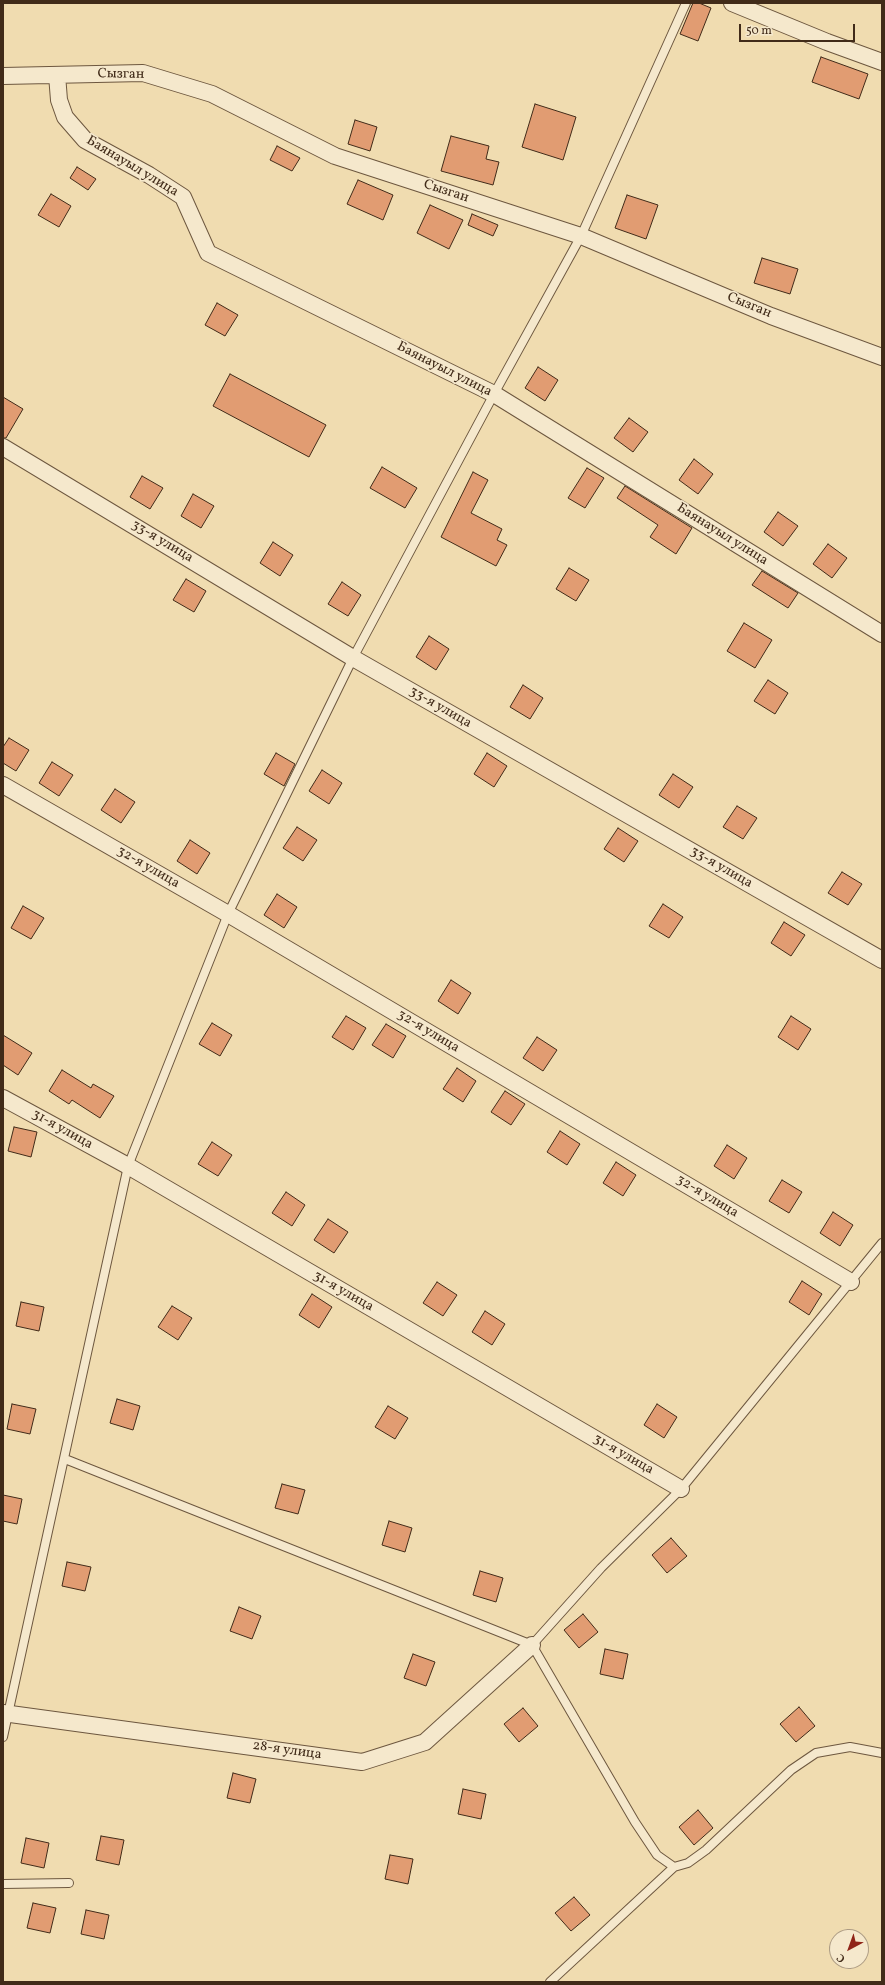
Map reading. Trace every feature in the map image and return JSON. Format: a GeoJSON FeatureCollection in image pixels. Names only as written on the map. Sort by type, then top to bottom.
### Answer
{"type":"FeatureCollection","features":[{"type":"Feature","properties":{"kind":"street"},"geometry":{"type":"LineString","coordinates":[[732,3],[827,42],[882,62]]}},
{"type":"Feature","properties":{"kind":"street","name":"Сызган"},"geometry":{"type":"LineString","coordinates":[[3,76],[143,73],[212,94],[334,156],[581,236],[771,316],[882,357]]}},
{"type":"Feature","properties":{"kind":"street","name":"Баянауыл улица"},"geometry":{"type":"LineString","coordinates":[[57,75],[59,100],[65,117],[85,140],[149,175],[183,198],[208,253],[494,394],[882,634]]}},
{"type":"Feature","properties":{"kind":"street","name":"33-я улица"},"geometry":{"type":"LineString","coordinates":[[3,447],[353,658],[882,960]]}},
{"type":"Feature","properties":{"kind":"street","name":"32-я улица"},"geometry":{"type":"LineString","coordinates":[[3,785],[228,914],[851,1282]]}},
{"type":"Feature","properties":{"kind":"street","name":"31-я улица"},"geometry":{"type":"LineString","coordinates":[[3,1098],[128,1166],[681,1489]]}},
{"type":"Feature","properties":{"kind":"street","name":"28-я улица"},"geometry":{"type":"LineString","coordinates":[[5,1713],[362,1762],[425,1742],[532,1645]]}},
{"type":"Feature","properties":{"kind":"lane"},"geometry":{"type":"LineString","coordinates":[[3,1737],[5,1713],[65,1459],[128,1166],[228,914],[353,658],[494,394],[581,236],[686,3]]}},
{"type":"Feature","properties":{"kind":"lane"},"geometry":{"type":"LineString","coordinates":[[532,1645],[601,1568],[681,1489],[882,1243]]}},
{"type":"Feature","properties":{"kind":"lane"},"geometry":{"type":"LineString","coordinates":[[65,1459],[532,1645],[635,1822],[657,1855],[674,1867]]}},
{"type":"Feature","properties":{"kind":"lane"},"geometry":{"type":"LineString","coordinates":[[550,1982],[674,1867],[688,1863],[706,1850],[791,1770],[816,1753],[850,1747],[882,1753]]}},
{"type":"Feature","properties":{"kind":"lane"},"geometry":{"type":"LineString","coordinates":[[3,1884],[69,1883]]}},
{"type":"Feature","properties":{"kind":"building"},"geometry":{"type":"Polygon","coordinates":[[[693,3],[699,3],[711,8],[698,41],[680,34],[693,3]]]}},
{"type":"Feature","properties":{"kind":"building"},"geometry":{"type":"Polygon","coordinates":[[[821,57],[868,74],[859,99],[812,82],[821,57]]]}},
{"type":"Feature","properties":{"kind":"building"},"geometry":{"type":"Polygon","coordinates":[[[535,104],[576,117],[563,160],[522,147],[535,104]]]}},
{"type":"Feature","properties":{"kind":"building"},"geometry":{"type":"Polygon","coordinates":[[[355,120],[377,127],[370,151],[348,144],[355,120]]]}},
{"type":"Feature","properties":{"kind":"building"},"geometry":{"type":"Polygon","coordinates":[[[451,136],[489,146],[486,159],[499,162],[493,185],[441,171],[451,136]]]}},
{"type":"Feature","properties":{"kind":"building"},"geometry":{"type":"Polygon","coordinates":[[[277,146],[300,158],[292,171],[270,160],[277,146]]]}},
{"type":"Feature","properties":{"kind":"building"},"geometry":{"type":"Polygon","coordinates":[[[77,167],[96,179],[88,190],[70,178],[77,167]]]}},
{"type":"Feature","properties":{"kind":"building"},"geometry":{"type":"Polygon","coordinates":[[[358,180],[393,195],[383,220],[347,204],[358,180]]]}},
{"type":"Feature","properties":{"kind":"building"},"geometry":{"type":"Polygon","coordinates":[[[51,194],[71,206],[59,227],[38,215],[51,194]]]}},
{"type":"Feature","properties":{"kind":"building"},"geometry":{"type":"Polygon","coordinates":[[[627,195],[658,205],[646,239],[615,228],[627,195]]]}},
{"type":"Feature","properties":{"kind":"building"},"geometry":{"type":"Polygon","coordinates":[[[430,205],[463,220],[449,249],[417,233],[430,205]]]}},
{"type":"Feature","properties":{"kind":"building"},"geometry":{"type":"Polygon","coordinates":[[[472,214],[498,225],[493,236],[468,225],[472,214]]]}},
{"type":"Feature","properties":{"kind":"building"},"geometry":{"type":"Polygon","coordinates":[[[762,258],[798,269],[790,294],[754,283],[762,258]]]}},
{"type":"Feature","properties":{"kind":"building"},"geometry":{"type":"Polygon","coordinates":[[[217,303],[238,315],[225,336],[205,325],[217,303]]]}},
{"type":"Feature","properties":{"kind":"building"},"geometry":{"type":"Polygon","coordinates":[[[538,367],[558,380],[545,401],[525,388],[538,367]]]}},
{"type":"Feature","properties":{"kind":"building"},"geometry":{"type":"Polygon","coordinates":[[[230,374],[326,425],[309,457],[213,406],[230,374]]]}},
{"type":"Feature","properties":{"kind":"building"},"geometry":{"type":"Polygon","coordinates":[[[3,397],[23,409],[6,438],[3,438],[3,397]]]}},
{"type":"Feature","properties":{"kind":"building"},"geometry":{"type":"Polygon","coordinates":[[[629,418],[648,432],[633,452],[614,438],[629,418]]]}},
{"type":"Feature","properties":{"kind":"building"},"geometry":{"type":"Polygon","coordinates":[[[694,459],[713,474],[698,494],[679,480],[694,459]]]}},
{"type":"Feature","properties":{"kind":"building"},"geometry":{"type":"Polygon","coordinates":[[[382,467],[417,488],[405,508],[370,488],[382,467]]]}},
{"type":"Feature","properties":{"kind":"building"},"geometry":{"type":"Polygon","coordinates":[[[587,468],[604,478],[585,508],[568,498],[587,468]]]}},
{"type":"Feature","properties":{"kind":"building"},"geometry":{"type":"Polygon","coordinates":[[[473,472],[488,480],[471,513],[502,529],[497,540],[507,545],[496,566],[441,537],[473,472]]]}},
{"type":"Feature","properties":{"kind":"building"},"geometry":{"type":"Polygon","coordinates":[[[142,476],[163,488],[150,509],[130,497],[142,476]]]}},
{"type":"Feature","properties":{"kind":"building"},"geometry":{"type":"Polygon","coordinates":[[[625,486],[692,528],[676,554],[650,537],[658,525],[617,498],[625,486]]]}},
{"type":"Feature","properties":{"kind":"building"},"geometry":{"type":"Polygon","coordinates":[[[193,494],[214,506],[201,528],[181,516],[193,494]]]}},
{"type":"Feature","properties":{"kind":"building"},"geometry":{"type":"Polygon","coordinates":[[[778,512],[798,526],[783,546],[764,532],[778,512]]]}},
{"type":"Feature","properties":{"kind":"building"},"geometry":{"type":"Polygon","coordinates":[[[273,542],[293,555],[280,576],[260,563],[273,542]]]}},
{"type":"Feature","properties":{"kind":"building"},"geometry":{"type":"Polygon","coordinates":[[[828,544],[847,558],[832,578],[813,564],[828,544]]]}},
{"type":"Feature","properties":{"kind":"building"},"geometry":{"type":"Polygon","coordinates":[[[569,568],[589,580],[576,601],[556,589],[569,568]]]}},
{"type":"Feature","properties":{"kind":"building"},"geometry":{"type":"Polygon","coordinates":[[[762,571],[798,593],[788,608],[752,585],[762,571]]]}},
{"type":"Feature","properties":{"kind":"building"},"geometry":{"type":"Polygon","coordinates":[[[186,579],[206,591],[194,612],[173,600],[186,579]]]}},
{"type":"Feature","properties":{"kind":"building"},"geometry":{"type":"Polygon","coordinates":[[[342,582],[361,595],[348,616],[328,604],[342,582]]]}},
{"type":"Feature","properties":{"kind":"building"},"geometry":{"type":"Polygon","coordinates":[[[744,623],[772,640],[755,668],[727,651],[744,623]]]}},
{"type":"Feature","properties":{"kind":"building"},"geometry":{"type":"Polygon","coordinates":[[[429,636],[449,649],[436,670],[416,657],[429,636]]]}},
{"type":"Feature","properties":{"kind":"building"},"geometry":{"type":"Polygon","coordinates":[[[768,680],[788,693],[775,714],[754,701],[768,680]]]}},
{"type":"Feature","properties":{"kind":"building"},"geometry":{"type":"Polygon","coordinates":[[[523,685],[543,698],[530,719],[510,707],[523,685]]]}},
{"type":"Feature","properties":{"kind":"building"},"geometry":{"type":"Polygon","coordinates":[[[9,738],[29,750],[16,771],[3,763],[3,747],[9,738]]]}},
{"type":"Feature","properties":{"kind":"building"},"geometry":{"type":"Polygon","coordinates":[[[276,753],[295,764],[284,786],[264,774],[276,753]]]}},
{"type":"Feature","properties":{"kind":"building"},"geometry":{"type":"Polygon","coordinates":[[[487,753],[507,766],[494,787],[474,774],[487,753]]]}},
{"type":"Feature","properties":{"kind":"building"},"geometry":{"type":"Polygon","coordinates":[[[52,762],[73,775],[59,796],[39,783],[52,762]]]}},
{"type":"Feature","properties":{"kind":"building"},"geometry":{"type":"Polygon","coordinates":[[[322,770],[342,783],[329,804],[309,791],[322,770]]]}},
{"type":"Feature","properties":{"kind":"building"},"geometry":{"type":"Polygon","coordinates":[[[673,774],[693,787],[679,808],[659,795],[673,774]]]}},
{"type":"Feature","properties":{"kind":"building"},"geometry":{"type":"Polygon","coordinates":[[[115,789],[135,802],[121,823],[101,810],[115,789]]]}},
{"type":"Feature","properties":{"kind":"building"},"geometry":{"type":"Polygon","coordinates":[[[737,806],[757,818],[743,839],[723,827],[737,806]]]}},
{"type":"Feature","properties":{"kind":"building"},"geometry":{"type":"Polygon","coordinates":[[[297,827],[317,840],[303,861],[283,848],[297,827]]]}},
{"type":"Feature","properties":{"kind":"building"},"geometry":{"type":"Polygon","coordinates":[[[618,828],[638,841],[624,862],[604,849],[618,828]]]}},
{"type":"Feature","properties":{"kind":"building"},"geometry":{"type":"Polygon","coordinates":[[[190,840],[210,853],[197,874],[177,861],[190,840]]]}},
{"type":"Feature","properties":{"kind":"building"},"geometry":{"type":"Polygon","coordinates":[[[842,872],[862,884],[848,905],[828,893],[842,872]]]}},
{"type":"Feature","properties":{"kind":"building"},"geometry":{"type":"Polygon","coordinates":[[[277,894],[297,907],[284,928],[264,915],[277,894]]]}},
{"type":"Feature","properties":{"kind":"building"},"geometry":{"type":"Polygon","coordinates":[[[663,904],[683,917],[669,938],[649,926],[663,904]]]}},
{"type":"Feature","properties":{"kind":"building"},"geometry":{"type":"Polygon","coordinates":[[[23,906],[44,918],[31,939],[11,928],[23,906]]]}},
{"type":"Feature","properties":{"kind":"building"},"geometry":{"type":"Polygon","coordinates":[[[784,922],[805,935],[791,956],[771,943],[784,922]]]}},
{"type":"Feature","properties":{"kind":"building"},"geometry":{"type":"Polygon","coordinates":[[[451,980],[471,993],[458,1014],[438,1001],[451,980]]]}},
{"type":"Feature","properties":{"kind":"building"},"geometry":{"type":"Polygon","coordinates":[[[346,1016],[366,1028],[353,1050],[332,1037],[346,1016]]]}},
{"type":"Feature","properties":{"kind":"building"},"geometry":{"type":"Polygon","coordinates":[[[791,1016],[811,1029],[798,1050],[778,1037],[791,1016]]]}},
{"type":"Feature","properties":{"kind":"building"},"geometry":{"type":"Polygon","coordinates":[[[212,1023],[232,1035],[220,1056],[199,1044],[212,1023]]]}},
{"type":"Feature","properties":{"kind":"building"},"geometry":{"type":"Polygon","coordinates":[[[386,1024],[406,1036],[393,1058],[372,1045],[386,1024]]]}},
{"type":"Feature","properties":{"kind":"building"},"geometry":{"type":"Polygon","coordinates":[[[3,1035],[32,1053],[18,1075],[3,1065],[3,1035]]]}},
{"type":"Feature","properties":{"kind":"building"},"geometry":{"type":"Polygon","coordinates":[[[537,1037],[557,1050],[543,1071],[523,1058],[537,1037]]]}},
{"type":"Feature","properties":{"kind":"building"},"geometry":{"type":"Polygon","coordinates":[[[457,1068],[476,1081],[463,1102],[443,1089],[457,1068]]]}},
{"type":"Feature","properties":{"kind":"building"},"geometry":{"type":"Polygon","coordinates":[[[62,1070],[91,1088],[93,1084],[114,1096],[100,1118],[72,1100],[69,1104],[49,1091],[62,1070]]]}},
{"type":"Feature","properties":{"kind":"building"},"geometry":{"type":"Polygon","coordinates":[[[505,1091],[525,1104],[511,1125],[491,1112],[505,1091]]]}},
{"type":"Feature","properties":{"kind":"building"},"geometry":{"type":"Polygon","coordinates":[[[14,1127],[37,1132],[31,1157],[8,1151],[14,1127]]]}},
{"type":"Feature","properties":{"kind":"building"},"geometry":{"type":"Polygon","coordinates":[[[560,1131],[580,1144],[567,1165],[547,1152],[560,1131]]]}},
{"type":"Feature","properties":{"kind":"building"},"geometry":{"type":"Polygon","coordinates":[[[212,1142],[232,1155],[218,1176],[198,1164],[212,1142]]]}},
{"type":"Feature","properties":{"kind":"building"},"geometry":{"type":"Polygon","coordinates":[[[727,1145],[747,1158],[734,1179],[714,1166],[727,1145]]]}},
{"type":"Feature","properties":{"kind":"building"},"geometry":{"type":"Polygon","coordinates":[[[616,1162],[636,1175],[623,1196],[603,1183],[616,1162]]]}},
{"type":"Feature","properties":{"kind":"building"},"geometry":{"type":"Polygon","coordinates":[[[782,1180],[802,1192],[789,1213],[769,1201],[782,1180]]]}},
{"type":"Feature","properties":{"kind":"building"},"geometry":{"type":"Polygon","coordinates":[[[286,1192],[305,1205],[292,1226],[272,1213],[286,1192]]]}},
{"type":"Feature","properties":{"kind":"building"},"geometry":{"type":"Polygon","coordinates":[[[833,1212],[853,1225],[840,1246],[820,1233],[833,1212]]]}},
{"type":"Feature","properties":{"kind":"building"},"geometry":{"type":"Polygon","coordinates":[[[328,1219],[348,1232],[334,1253],[314,1240],[328,1219]]]}},
{"type":"Feature","properties":{"kind":"building"},"geometry":{"type":"Polygon","coordinates":[[[802,1281],[822,1294],[809,1315],[789,1302],[802,1281]]]}},
{"type":"Feature","properties":{"kind":"building"},"geometry":{"type":"Polygon","coordinates":[[[437,1282],[457,1295],[443,1316],[423,1303],[437,1282]]]}},
{"type":"Feature","properties":{"kind":"building"},"geometry":{"type":"Polygon","coordinates":[[[312,1294],[332,1307],[319,1328],[299,1315],[312,1294]]]}},
{"type":"Feature","properties":{"kind":"building"},"geometry":{"type":"Polygon","coordinates":[[[21,1302],[44,1307],[39,1331],[16,1326],[21,1302]]]}},
{"type":"Feature","properties":{"kind":"building"},"geometry":{"type":"Polygon","coordinates":[[[172,1306],[192,1318],[178,1340],[158,1327],[172,1306]]]}},
{"type":"Feature","properties":{"kind":"building"},"geometry":{"type":"Polygon","coordinates":[[[485,1311],[505,1324],[492,1345],[472,1332],[485,1311]]]}},
{"type":"Feature","properties":{"kind":"building"},"geometry":{"type":"Polygon","coordinates":[[[117,1399],[140,1406],[133,1430],[110,1423],[117,1399]]]}},
{"type":"Feature","properties":{"kind":"building"},"geometry":{"type":"Polygon","coordinates":[[[12,1404],[36,1409],[30,1434],[7,1429],[12,1404]]]}},
{"type":"Feature","properties":{"kind":"building"},"geometry":{"type":"Polygon","coordinates":[[[657,1404],[677,1417],[664,1438],[644,1425],[657,1404]]]}},
{"type":"Feature","properties":{"kind":"building"},"geometry":{"type":"Polygon","coordinates":[[[388,1406],[408,1418],[395,1439],[375,1427],[388,1406]]]}},
{"type":"Feature","properties":{"kind":"building"},"geometry":{"type":"Polygon","coordinates":[[[282,1484],[305,1490],[298,1514],[275,1508],[282,1484]]]}},
{"type":"Feature","properties":{"kind":"building"},"geometry":{"type":"Polygon","coordinates":[[[3,1495],[22,1499],[17,1524],[3,1521],[3,1495]]]}},
{"type":"Feature","properties":{"kind":"building"},"geometry":{"type":"Polygon","coordinates":[[[389,1521],[412,1528],[405,1552],[382,1545],[389,1521]]]}},
{"type":"Feature","properties":{"kind":"building"},"geometry":{"type":"Polygon","coordinates":[[[671,1538],[687,1556],[667,1573],[652,1555],[671,1538]]]}},
{"type":"Feature","properties":{"kind":"building"},"geometry":{"type":"Polygon","coordinates":[[[67,1562],[91,1567],[85,1591],[62,1586],[67,1562]]]}},
{"type":"Feature","properties":{"kind":"building"},"geometry":{"type":"Polygon","coordinates":[[[480,1571],[503,1578],[496,1602],[473,1595],[480,1571]]]}},
{"type":"Feature","properties":{"kind":"building"},"geometry":{"type":"Polygon","coordinates":[[[239,1607],[261,1616],[252,1639],[230,1631],[239,1607]]]}},
{"type":"Feature","properties":{"kind":"building"},"geometry":{"type":"Polygon","coordinates":[[[583,1614],[598,1632],[579,1648],[564,1630],[583,1614]]]}},
{"type":"Feature","properties":{"kind":"building"},"geometry":{"type":"Polygon","coordinates":[[[605,1649],[628,1654],[623,1679],[600,1674],[605,1649]]]}},
{"type":"Feature","properties":{"kind":"building"},"geometry":{"type":"Polygon","coordinates":[[[413,1654],[435,1662],[426,1686],[404,1678],[413,1654]]]}},
{"type":"Feature","properties":{"kind":"building"},"geometry":{"type":"Polygon","coordinates":[[[799,1707],[815,1726],[796,1742],[780,1724],[799,1707]]]}},
{"type":"Feature","properties":{"kind":"building"},"geometry":{"type":"Polygon","coordinates":[[[523,1708],[538,1726],[519,1742],[504,1724],[523,1708]]]}},
{"type":"Feature","properties":{"kind":"building"},"geometry":{"type":"Polygon","coordinates":[[[233,1773],[256,1779],[250,1803],[227,1798],[233,1773]]]}},
{"type":"Feature","properties":{"kind":"building"},"geometry":{"type":"Polygon","coordinates":[[[463,1789],[486,1794],[481,1819],[458,1814],[463,1789]]]}},
{"type":"Feature","properties":{"kind":"building"},"geometry":{"type":"Polygon","coordinates":[[[698,1810],[713,1828],[694,1845],[679,1827],[698,1810]]]}},
{"type":"Feature","properties":{"kind":"building"},"geometry":{"type":"Polygon","coordinates":[[[101,1836],[124,1840],[119,1865],[96,1860],[101,1836]]]}},
{"type":"Feature","properties":{"kind":"building"},"geometry":{"type":"Polygon","coordinates":[[[26,1838],[49,1843],[44,1868],[21,1863],[26,1838]]]}},
{"type":"Feature","properties":{"kind":"building"},"geometry":{"type":"Polygon","coordinates":[[[390,1855],[413,1859],[408,1884],[385,1879],[390,1855]]]}},
{"type":"Feature","properties":{"kind":"building"},"geometry":{"type":"Polygon","coordinates":[[[574,1897],[590,1915],[571,1931],[555,1913],[574,1897]]]}},
{"type":"Feature","properties":{"kind":"building"},"geometry":{"type":"Polygon","coordinates":[[[33,1903],[56,1908],[50,1933],[27,1928],[33,1903]]]}},
{"type":"Feature","properties":{"kind":"building"},"geometry":{"type":"Polygon","coordinates":[[[86,1910],[109,1915],[104,1939],[81,1934],[86,1910]]]}}]}
